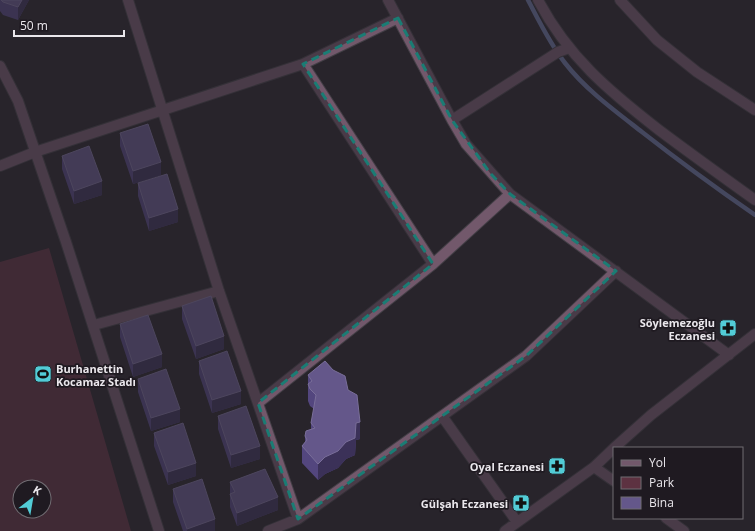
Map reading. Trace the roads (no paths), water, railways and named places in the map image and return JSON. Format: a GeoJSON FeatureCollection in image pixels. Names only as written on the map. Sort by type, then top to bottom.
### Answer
{"type":"FeatureCollection","features":[{"type":"Feature","properties":{"kind":"street"},"geometry":{"type":"LineString","coordinates":[[128,0],[150,74],[163,109],[220,291],[298,519]]}},
{"type":"Feature","properties":{"kind":"street"},"geometry":{"type":"LineString","coordinates":[[388,0],[466,144],[510,194],[729,355]]}},
{"type":"Feature","properties":{"kind":"street"},"geometry":{"type":"LineString","coordinates":[[538,0],[550,23],[592,75],[622,101],[755,200]]}},
{"type":"Feature","properties":{"kind":"street"},"geometry":{"type":"LineString","coordinates":[[620,0],[657,40],[697,72],[755,110]]}},
{"type":"Feature","properties":{"kind":"street"},"geometry":{"type":"LineString","coordinates":[[0,166],[35,152],[303,64],[398,18]]}},
{"type":"Feature","properties":{"kind":"street"},"geometry":{"type":"LineString","coordinates":[[452,120],[558,52],[569,48]]}},
{"type":"Feature","properties":{"kind":"street"},"geometry":{"type":"LineString","coordinates":[[303,64],[433,264]]}},
{"type":"Feature","properties":{"kind":"street"},"geometry":{"type":"LineString","coordinates":[[0,66],[18,101],[94,325],[159,531]]}},
{"type":"Feature","properties":{"kind":"street"},"geometry":{"type":"LineString","coordinates":[[258,403],[433,264],[510,194]]}},
{"type":"Feature","properties":{"kind":"street"},"geometry":{"type":"LineString","coordinates":[[268,531],[298,519],[526,356],[616,271]]}},
{"type":"Feature","properties":{"kind":"street"},"geometry":{"type":"LineString","coordinates":[[94,325],[220,291]]}},
{"type":"Feature","properties":{"kind":"street"},"geometry":{"type":"LineString","coordinates":[[615,447],[650,415],[755,334]]}},
{"type":"Feature","properties":{"kind":"street"},"geometry":{"type":"LineString","coordinates":[[442,416],[517,522]]}},
{"type":"Feature","properties":{"kind":"street"},"geometry":{"type":"LineString","coordinates":[[505,531],[594,467],[613,449]]}},
{"type":"Feature","properties":{"kind":"street"},"geometry":{"type":"LineString","coordinates":[[594,467],[613,480]]}},
{"type":"Feature","properties":{"kind":"street"},"geometry":{"type":"LineString","coordinates":[[667,519],[684,531]]}},
{"type":"Feature","properties":{"kind":"waterway"},"geometry":{"type":"LineString","coordinates":[[528,0],[554,48],[573,73],[591,91],[712,185],[755,215]]}},
{"type":"Feature","properties":{"kind":"place","name":"Söylemezoğlu Eczanesi"},"geometry":{"type":"Point","coordinates":[728,328]}},
{"type":"Feature","properties":{"kind":"place","name":"Burhanettin Kocamaz Stadı"},"geometry":{"type":"Point","coordinates":[43,374]}},
{"type":"Feature","properties":{"kind":"place","name":"Oyal Eczanesi"},"geometry":{"type":"Point","coordinates":[557,466]}},
{"type":"Feature","properties":{"kind":"place","name":"Gülşah Eczanesi"},"geometry":{"type":"Point","coordinates":[521,503]}}]}
